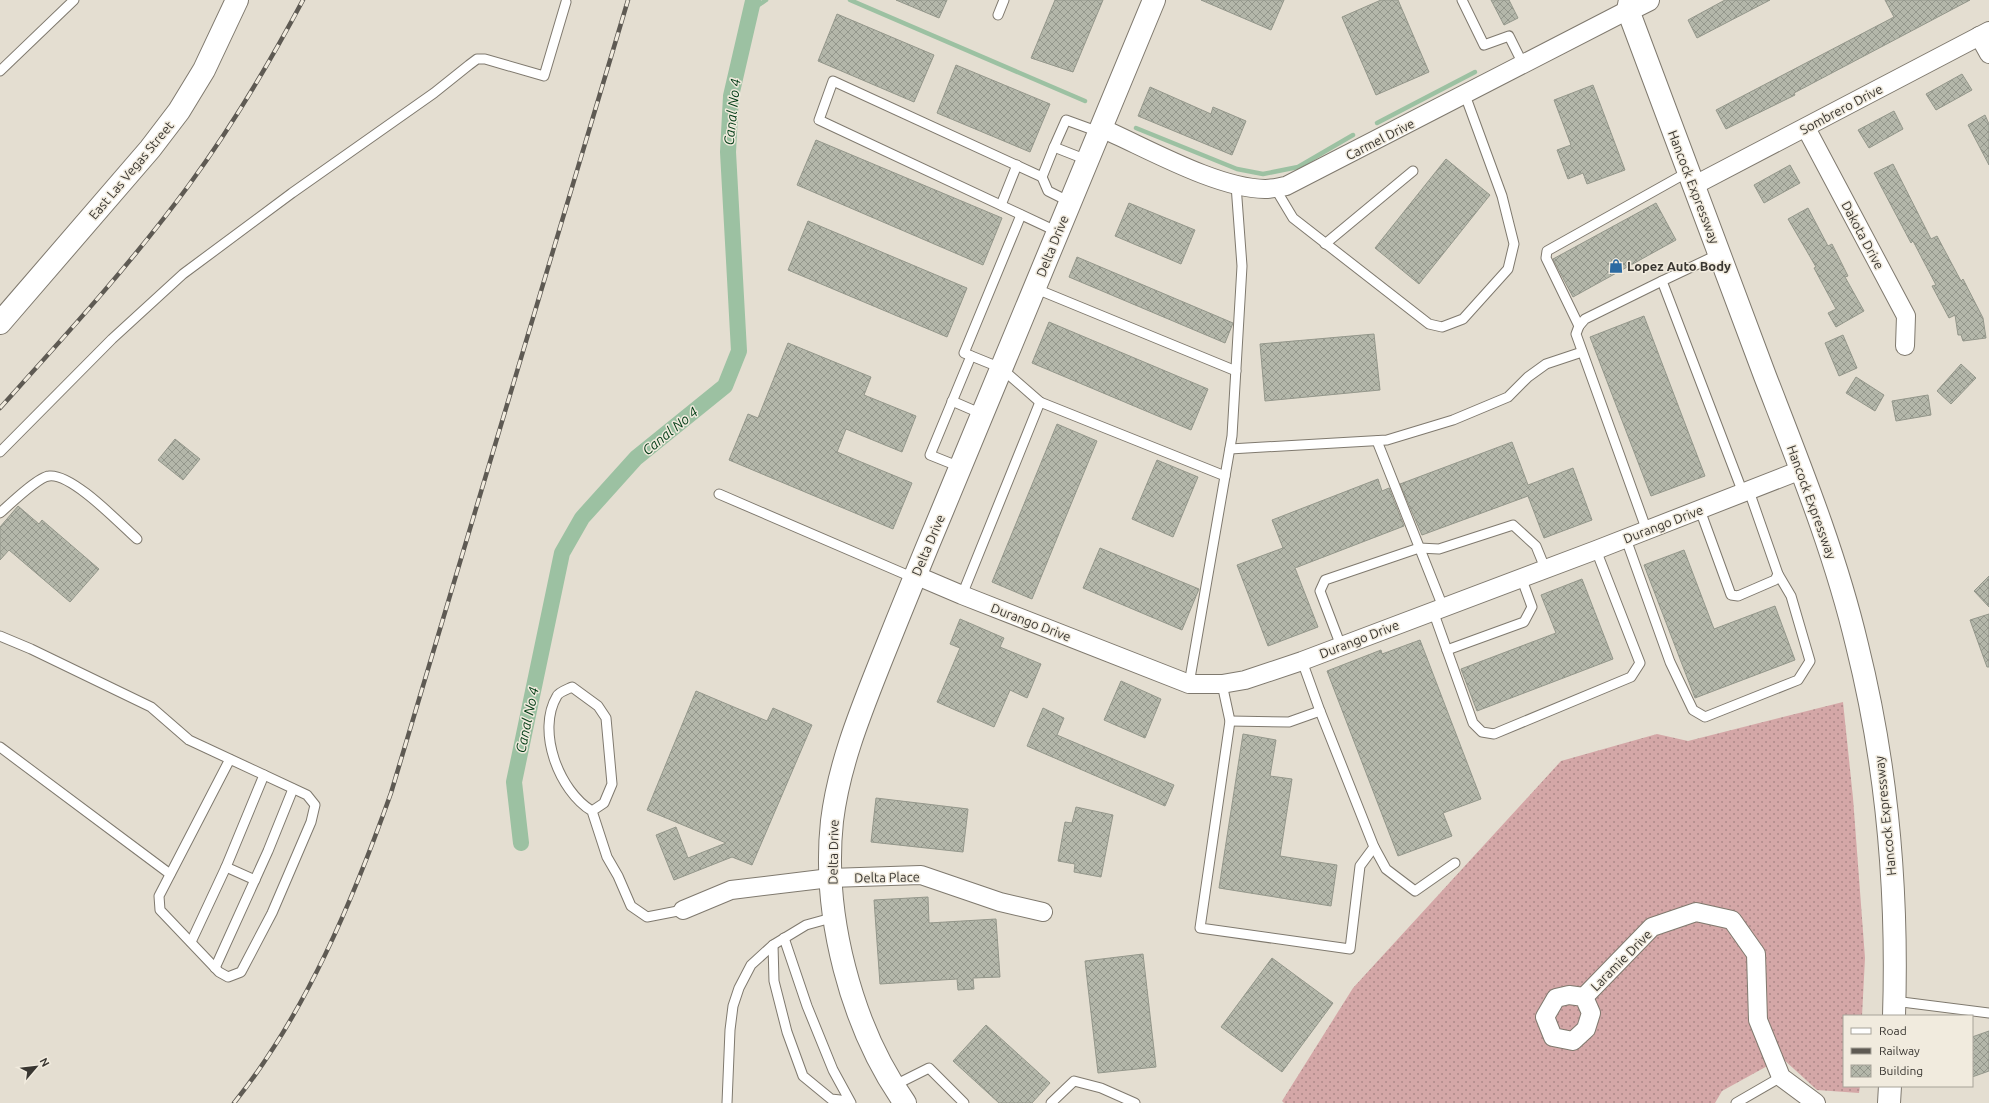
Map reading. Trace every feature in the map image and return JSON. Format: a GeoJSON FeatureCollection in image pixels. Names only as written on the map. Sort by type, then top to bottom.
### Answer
{"type":"FeatureCollection","features":[{"type":"Feature","properties":{"kind":"main road","name":"East Las Vegas Street"},"geometry":{"type":"LineString","coordinates":[[0,323],[150,149],[179,111],[204,70],[237,0]]}},
{"type":"Feature","properties":{"kind":"main road","name":"Delta Drive"},"geometry":{"type":"LineString","coordinates":[[899,1095],[879,1061],[861,1019],[847,974],[835,917],[830,878],[832,822],[840,777],[852,732],[915,576],[1154,0]]}},
{"type":"Feature","properties":{"kind":"main road","name":"Carmel Drive"},"geometry":{"type":"LineString","coordinates":[[1624,3],[1648,0]]}},
{"type":"Feature","properties":{"kind":"main road","name":"Hancock Expressway"},"geometry":{"type":"LineString","coordinates":[[1624,3],[1825,535],[1844,594],[1858,646],[1881,772],[1891,863],[1896,950],[1894,1009]]}},
{"type":"Feature","properties":{"kind":"main road"},"geometry":{"type":"LineString","coordinates":[[1889,1103],[1890,1087]]}},
{"type":"Feature","properties":{"kind":"street","name":"Carmel Drive"},"geometry":{"type":"LineString","coordinates":[[1100,130],[1202,174],[1236,185],[1266,189],[1286,186],[1314,173],[1523,64],[1624,3]]}},
{"type":"Feature","properties":{"kind":"street","name":"Sombrero Drive"},"geometry":{"type":"LineString","coordinates":[[1691,179],[1806,128],[1984,34]]}},
{"type":"Feature","properties":{"kind":"street"},"geometry":{"type":"LineString","coordinates":[[1984,34],[1989,54]]}},
{"type":"Feature","properties":{"kind":"street","name":"Dakota Drive"},"geometry":{"type":"LineString","coordinates":[[1806,128],[1906,316],[1905,346]]}},
{"type":"Feature","properties":{"kind":"street","name":"Durango Drive"},"geometry":{"type":"LineString","coordinates":[[915,576],[962,596],[1189,684],[1222,684],[1245,680],[1302,661],[1521,577],[1647,531],[1801,470]]}},
{"type":"Feature","properties":{"kind":"street","name":"Delta Place"},"geometry":{"type":"LineString","coordinates":[[683,910],[731,890],[830,878],[921,875],[1000,902],[1043,912]]}},
{"type":"Feature","properties":{"kind":"street","name":"Laramie Drive"},"geometry":{"type":"LineString","coordinates":[[1584,997],[1652,927],[1696,912],[1732,920],[1756,954],[1758,1020],[1781,1077]]}},
{"type":"Feature","properties":{"kind":"street"},"geometry":{"type":"LineString","coordinates":[[1781,1077],[1816,1103]]}},
{"type":"Feature","properties":{"kind":"lane"},"geometry":{"type":"LineString","coordinates":[[0,71],[74,0]]}},
{"type":"Feature","properties":{"kind":"lane"},"geometry":{"type":"LineString","coordinates":[[998,15],[1004,0]]}},
{"type":"Feature","properties":{"kind":"lane"},"geometry":{"type":"LineString","coordinates":[[1462,0],[1484,45],[1509,36],[1523,64]]}},
{"type":"Feature","properties":{"kind":"lane"},"geometry":{"type":"LineString","coordinates":[[0,452],[112,339],[183,274],[434,93],[477,59],[485,59],[544,76],[566,2]]}},
{"type":"Feature","properties":{"kind":"lane"},"geometry":{"type":"LineString","coordinates":[[1058,232],[819,120],[833,81],[1042,177],[1048,191],[1070,202]]}},
{"type":"Feature","properties":{"kind":"lane"},"geometry":{"type":"LineString","coordinates":[[1275,188],[1293,218],[1430,324],[1442,327],[1463,319],[1508,269],[1514,244],[1502,196],[1465,95]]}},
{"type":"Feature","properties":{"kind":"lane"},"geometry":{"type":"LineString","coordinates":[[1042,177],[1066,120],[1100,130]]}},
{"type":"Feature","properties":{"kind":"lane"},"geometry":{"type":"LineString","coordinates":[[1054,147],[1087,160]]}},
{"type":"Feature","properties":{"kind":"lane"},"geometry":{"type":"LineString","coordinates":[[1000,205],[1017,165]]}},
{"type":"Feature","properties":{"kind":"lane"},"geometry":{"type":"LineString","coordinates":[[1325,244],[1413,171]]}},
{"type":"Feature","properties":{"kind":"lane"},"geometry":{"type":"LineString","coordinates":[[1579,326],[1546,258],[1546,251],[1691,179]]}},
{"type":"Feature","properties":{"kind":"lane"},"geometry":{"type":"LineString","coordinates":[[1189,684],[1230,449],[1242,266],[1236,185]]}},
{"type":"Feature","properties":{"kind":"lane"},"geometry":{"type":"LineString","coordinates":[[1021,215],[964,353],[1001,368],[1040,402],[1225,476]]}},
{"type":"Feature","properties":{"kind":"lane"},"geometry":{"type":"LineString","coordinates":[[1647,531],[1576,334],[1579,326],[1585,319],[1719,254]]}},
{"type":"Feature","properties":{"kind":"lane"},"geometry":{"type":"LineString","coordinates":[[1626,539],[1670,662],[1693,710],[1705,717],[1798,680],[1810,661],[1791,596],[1778,574],[1662,281]]}},
{"type":"Feature","properties":{"kind":"lane"},"geometry":{"type":"LineString","coordinates":[[1034,288],[1236,371]]}},
{"type":"Feature","properties":{"kind":"lane"},"geometry":{"type":"LineString","coordinates":[[1230,449],[1387,440],[1453,420],[1508,397],[1528,377],[1546,364],[1582,352]]}},
{"type":"Feature","properties":{"kind":"lane"},"geometry":{"type":"LineString","coordinates":[[960,467],[930,455],[971,356]]}},
{"type":"Feature","properties":{"kind":"lane"},"geometry":{"type":"LineString","coordinates":[[952,401],[982,414]]}},
{"type":"Feature","properties":{"kind":"lane"},"geometry":{"type":"LineString","coordinates":[[962,596],[1040,402]]}},
{"type":"Feature","properties":{"kind":"lane"},"geometry":{"type":"LineString","coordinates":[[1377,441],[1419,548],[1438,609],[1447,650],[1473,723],[1482,732],[1494,734],[1631,677],[1640,663],[1596,550]]}},
{"type":"Feature","properties":{"kind":"lane"},"geometry":{"type":"LineString","coordinates":[[0,513],[34,484],[48,476],[64,478],[85,492],[137,539]]}},
{"type":"Feature","properties":{"kind":"lane"},"geometry":{"type":"LineString","coordinates":[[719,494],[915,576]]}},
{"type":"Feature","properties":{"kind":"lane"},"geometry":{"type":"LineString","coordinates":[[1700,510],[1731,595],[1738,596],[1775,580],[1778,574]]}},
{"type":"Feature","properties":{"kind":"lane"},"geometry":{"type":"LineString","coordinates":[[1341,646],[1320,590],[1325,580],[1419,548],[1439,549],[1513,525],[1536,546],[1545,568]]}},
{"type":"Feature","properties":{"kind":"lane"},"geometry":{"type":"LineString","coordinates":[[1447,650],[1524,622],[1532,607],[1521,577]]}},
{"type":"Feature","properties":{"kind":"lane"},"geometry":{"type":"LineString","coordinates":[[0,636],[31,649],[151,707],[190,740],[307,795],[316,805],[311,822],[275,906],[241,972],[228,977],[215,968],[160,910],[159,896],[230,759]]}},
{"type":"Feature","properties":{"kind":"lane"},"geometry":{"type":"LineString","coordinates":[[1302,661],[1320,711],[1374,847],[1386,869],[1415,891],[1455,863]]}},
{"type":"Feature","properties":{"kind":"lane"},"geometry":{"type":"LineString","coordinates":[[1222,684],[1230,721],[1200,928],[1350,949],[1360,866],[1374,847]]}},
{"type":"Feature","properties":{"kind":"lane"},"geometry":{"type":"LineString","coordinates":[[592,811],[604,803],[612,784],[606,718],[598,706],[572,686],[557,695],[550,716],[549,742],[560,775],[580,804],[592,811],[607,857],[618,876],[631,906],[647,917],[683,910]]}},
{"type":"Feature","properties":{"kind":"lane"},"geometry":{"type":"LineString","coordinates":[[1230,721],[1289,722],[1320,711]]}},
{"type":"Feature","properties":{"kind":"lane"},"geometry":{"type":"LineString","coordinates":[[0,747],[170,874]]}},
{"type":"Feature","properties":{"kind":"lane"},"geometry":{"type":"LineString","coordinates":[[190,942],[226,868],[264,775]]}},
{"type":"Feature","properties":{"kind":"lane"},"geometry":{"type":"LineString","coordinates":[[215,968],[255,880],[293,789]]}},
{"type":"Feature","properties":{"kind":"lane"},"geometry":{"type":"LineString","coordinates":[[226,868],[255,880]]}},
{"type":"Feature","properties":{"kind":"lane"},"geometry":{"type":"LineString","coordinates":[[727,1103],[730,1030],[733,1006],[738,988],[751,965],[773,944],[808,924],[835,917]]}},
{"type":"Feature","properties":{"kind":"lane"},"geometry":{"type":"LineString","coordinates":[[784,938],[810,1013],[833,1070],[850,1102]]}},
{"type":"Feature","properties":{"kind":"lane"},"geometry":{"type":"LineString","coordinates":[[773,944],[774,981],[787,1032],[803,1076],[831,1099],[850,1102]]}},
{"type":"Feature","properties":{"kind":"lane"},"geometry":{"type":"LineString","coordinates":[[1894,1009],[1989,1013]]}},
{"type":"Feature","properties":{"kind":"lane"},"geometry":{"type":"LineString","coordinates":[[899,1095],[929,1068],[964,1103]]}},
{"type":"Feature","properties":{"kind":"lane"},"geometry":{"type":"LineString","coordinates":[[1736,1103],[1781,1077]]}},
{"type":"Feature","properties":{"kind":"lane"},"geometry":{"type":"LineString","coordinates":[[1051,1103],[1074,1081],[1101,1088],[1135,1103]]}},
{"type":"Feature","properties":{"kind":"shaded area"},"geometry":{"type":"Polygon","coordinates":[[[1843,702],[1853,798],[1865,958],[1862,1015],[1843,1015],[1843,1087],[1860,1087],[1859,1093],[1817,1090],[1782,1058],[1722,1091],[1715,1103],[1284,1103],[1282,1101],[1353,988],[1561,761],[1657,734],[1688,741],[1843,702]]]}},
{"type":"Feature","properties":{"kind":"building"},"geometry":{"type":"Polygon","coordinates":[[[896,0],[947,0],[939,18],[896,0]]]}},
{"type":"Feature","properties":{"kind":"building"},"geometry":{"type":"Polygon","coordinates":[[[1055,0],[1103,0],[1073,72],[1031,58],[1055,0]]]}},
{"type":"Feature","properties":{"kind":"building"},"geometry":{"type":"Polygon","coordinates":[[[1201,0],[1284,0],[1271,30],[1201,0]]]}},
{"type":"Feature","properties":{"kind":"building"},"geometry":{"type":"Polygon","coordinates":[[[1381,0],[1398,0],[1429,72],[1376,95],[1342,17],[1381,0]]]}},
{"type":"Feature","properties":{"kind":"building"},"geometry":{"type":"Polygon","coordinates":[[[1491,0],[1509,0],[1518,18],[1504,25],[1491,0]]]}},
{"type":"Feature","properties":{"kind":"building"},"geometry":{"type":"Polygon","coordinates":[[[1725,0],[1770,0],[1697,38],[1688,20],[1725,0]]]}},
{"type":"Feature","properties":{"kind":"building"},"geometry":{"type":"Polygon","coordinates":[[[1885,0],[1970,0],[1794,93],[1795,95],[1726,129],[1716,110],[1894,17],[1885,0]]]}},
{"type":"Feature","properties":{"kind":"building"},"geometry":{"type":"Polygon","coordinates":[[[837,14],[934,55],[914,102],[818,61],[837,14]]]}},
{"type":"Feature","properties":{"kind":"building"},"geometry":{"type":"Polygon","coordinates":[[[956,65],[1050,104],[1030,152],[937,113],[956,65]]]}},
{"type":"Feature","properties":{"kind":"building"},"geometry":{"type":"Polygon","coordinates":[[[1962,74],[1972,90],[1936,110],[1926,94],[1962,74]]]}},
{"type":"Feature","properties":{"kind":"building"},"geometry":{"type":"Polygon","coordinates":[[[1593,85],[1625,170],[1587,184],[1583,173],[1568,179],[1557,150],[1571,145],[1554,100],[1593,85]]]}},
{"type":"Feature","properties":{"kind":"building"},"geometry":{"type":"Polygon","coordinates":[[[1150,87],[1211,114],[1213,107],[1246,121],[1232,155],[1138,116],[1150,87]]]}},
{"type":"Feature","properties":{"kind":"building"},"geometry":{"type":"Polygon","coordinates":[[[1894,111],[1903,129],[1869,148],[1858,130],[1894,111]]]}},
{"type":"Feature","properties":{"kind":"building"},"geometry":{"type":"Polygon","coordinates":[[[1985,115],[1989,124],[1989,165],[1968,125],[1985,115]]]}},
{"type":"Feature","properties":{"kind":"building"},"geometry":{"type":"Polygon","coordinates":[[[816,140],[1002,218],[983,265],[797,185],[816,140]]]}},
{"type":"Feature","properties":{"kind":"building"},"geometry":{"type":"Polygon","coordinates":[[[1446,159],[1490,195],[1419,284],[1375,248],[1446,159]]]}},
{"type":"Feature","properties":{"kind":"building"},"geometry":{"type":"Polygon","coordinates":[[[1893,164],[1931,239],[1937,236],[1961,281],[1963,279],[1983,318],[1986,338],[1963,341],[1961,335],[1958,335],[1955,315],[1949,318],[1932,286],[1936,285],[1913,241],[1911,243],[1874,173],[1893,164]]]}},
{"type":"Feature","properties":{"kind":"building"},"geometry":{"type":"Polygon","coordinates":[[[1790,165],[1800,183],[1764,203],[1754,185],[1790,165]]]}},
{"type":"Feature","properties":{"kind":"building"},"geometry":{"type":"Polygon","coordinates":[[[1129,203],[1195,230],[1181,264],[1115,236],[1129,203]]]}},
{"type":"Feature","properties":{"kind":"building"},"geometry":{"type":"Polygon","coordinates":[[[1656,203],[1676,240],[1573,297],[1553,259],[1656,203]]]}},
{"type":"Feature","properties":{"kind":"building"},"geometry":{"type":"Polygon","coordinates":[[[1808,208],[1828,246],[1832,244],[1848,276],[1845,277],[1864,311],[1836,327],[1828,313],[1836,309],[1814,268],[1816,267],[1788,219],[1808,208]]]}},
{"type":"Feature","properties":{"kind":"building"},"geometry":{"type":"Polygon","coordinates":[[[808,221],[967,288],[947,337],[788,270],[808,221]]]}},
{"type":"Feature","properties":{"kind":"building"},"geometry":{"type":"Polygon","coordinates":[[[1077,257],[1233,323],[1225,343],[1069,277],[1077,257]]]}},
{"type":"Feature","properties":{"kind":"building"},"geometry":{"type":"Polygon","coordinates":[[[1644,316],[1705,476],[1651,496],[1590,337],[1644,316]]]}},
{"type":"Feature","properties":{"kind":"building"},"geometry":{"type":"Polygon","coordinates":[[[1049,322],[1208,389],[1191,430],[1032,363],[1049,322]]]}},
{"type":"Feature","properties":{"kind":"building"},"geometry":{"type":"Polygon","coordinates":[[[1374,334],[1380,390],[1265,401],[1260,344],[1374,334]]]}},
{"type":"Feature","properties":{"kind":"building"},"geometry":{"type":"Polygon","coordinates":[[[1843,335],[1857,368],[1839,376],[1825,343],[1843,335]]]}},
{"type":"Feature","properties":{"kind":"building"},"geometry":{"type":"Polygon","coordinates":[[[788,343],[871,377],[864,395],[916,416],[902,452],[846,429],[837,452],[912,483],[893,529],[729,460],[748,414],[758,418],[788,343]]]}},
{"type":"Feature","properties":{"kind":"building"},"geometry":{"type":"Polygon","coordinates":[[[1961,364],[1976,378],[1951,404],[1937,391],[1961,364]]]}},
{"type":"Feature","properties":{"kind":"building"},"geometry":{"type":"Polygon","coordinates":[[[1856,377],[1884,395],[1875,411],[1846,393],[1856,377]]]}},
{"type":"Feature","properties":{"kind":"building"},"geometry":{"type":"Polygon","coordinates":[[[1928,395],[1931,415],[1896,421],[1892,401],[1928,395]]]}},
{"type":"Feature","properties":{"kind":"building"},"geometry":{"type":"Polygon","coordinates":[[[1057,424],[1097,441],[1032,599],[992,582],[1057,424]]]}},
{"type":"Feature","properties":{"kind":"building"},"geometry":{"type":"Polygon","coordinates":[[[175,439],[200,459],[183,480],[158,460],[175,439]]]}},
{"type":"Feature","properties":{"kind":"building"},"geometry":{"type":"Polygon","coordinates":[[[1512,442],[1528,485],[1573,468],[1592,520],[1544,538],[1528,496],[1422,535],[1400,484],[1512,442]]]}},
{"type":"Feature","properties":{"kind":"building"},"geometry":{"type":"Polygon","coordinates":[[[1157,460],[1198,477],[1173,537],[1132,519],[1157,460]]]}},
{"type":"Feature","properties":{"kind":"building"},"geometry":{"type":"Polygon","coordinates":[[[1378,479],[1382,491],[1389,488],[1404,526],[1295,568],[1318,627],[1268,646],[1237,565],[1283,548],[1272,520],[1378,479]]]}},
{"type":"Feature","properties":{"kind":"building"},"geometry":{"type":"Polygon","coordinates":[[[18,506],[39,524],[42,520],[99,569],[70,602],[9,550],[0,560],[0,527],[18,506]]]}},
{"type":"Feature","properties":{"kind":"building"},"geometry":{"type":"Polygon","coordinates":[[[1100,548],[1199,589],[1182,630],[1083,588],[1100,548]]]}},
{"type":"Feature","properties":{"kind":"building"},"geometry":{"type":"Polygon","coordinates":[[[1684,550],[1714,629],[1775,606],[1795,660],[1695,698],[1644,565],[1684,550]]]}},
{"type":"Feature","properties":{"kind":"building"},"geometry":{"type":"Polygon","coordinates":[[[1989,576],[1989,607],[1974,591],[1989,576]]]}},
{"type":"Feature","properties":{"kind":"building"},"geometry":{"type":"Polygon","coordinates":[[[1582,579],[1613,659],[1477,711],[1461,669],[1556,633],[1541,595],[1582,579]]]}},
{"type":"Feature","properties":{"kind":"building"},"geometry":{"type":"Polygon","coordinates":[[[1989,614],[1989,667],[1987,667],[1970,620],[1989,614]]]}},
{"type":"Feature","properties":{"kind":"building"},"geometry":{"type":"Polygon","coordinates":[[[960,619],[1004,638],[1000,647],[1041,664],[1027,698],[1010,690],[994,727],[937,702],[960,648],[950,644],[960,619]]]}},
{"type":"Feature","properties":{"kind":"building"},"geometry":{"type":"Polygon","coordinates":[[[1420,640],[1481,799],[1443,813],[1452,836],[1398,856],[1327,671],[1381,650],[1382,654],[1420,640]]]}},
{"type":"Feature","properties":{"kind":"building"},"geometry":{"type":"Polygon","coordinates":[[[1121,681],[1161,699],[1145,738],[1104,720],[1121,681]]]}},
{"type":"Feature","properties":{"kind":"building"},"geometry":{"type":"Polygon","coordinates":[[[696,691],[767,721],[773,708],[812,725],[752,865],[732,857],[674,880],[656,835],[676,827],[688,858],[726,843],[647,810],[696,691]]]}},
{"type":"Feature","properties":{"kind":"building"},"geometry":{"type":"Polygon","coordinates":[[[1043,708],[1064,718],[1057,735],[1174,785],[1165,806],[1027,746],[1043,708]]]}},
{"type":"Feature","properties":{"kind":"building"},"geometry":{"type":"Polygon","coordinates":[[[1243,734],[1276,740],[1270,776],[1292,779],[1280,856],[1337,865],[1331,906],[1219,888],[1243,734]]]}},
{"type":"Feature","properties":{"kind":"building"},"geometry":{"type":"Polygon","coordinates":[[[876,798],[968,809],[963,852],[871,842],[876,798]]]}},
{"type":"Feature","properties":{"kind":"building"},"geometry":{"type":"Polygon","coordinates":[[[1076,807],[1113,815],[1101,877],[1074,872],[1075,864],[1058,861],[1065,822],[1072,823],[1076,807]]]}},
{"type":"Feature","properties":{"kind":"building"},"geometry":{"type":"Polygon","coordinates":[[[928,897],[929,923],[996,919],[1000,977],[973,978],[974,989],[958,990],[957,979],[880,984],[874,900],[928,897]]]}},
{"type":"Feature","properties":{"kind":"building"},"geometry":{"type":"Polygon","coordinates":[[[1143,954],[1156,1067],[1098,1073],[1085,961],[1143,954]]]}},
{"type":"Feature","properties":{"kind":"building"},"geometry":{"type":"Polygon","coordinates":[[[1272,958],[1333,1003],[1282,1072],[1221,1027],[1272,958]]]}},
{"type":"Feature","properties":{"kind":"building"},"geometry":{"type":"Polygon","coordinates":[[[986,1025],[1050,1083],[1032,1103],[999,1103],[953,1061],[986,1025]]]}},
{"type":"Feature","properties":{"kind":"building"},"geometry":{"type":"Polygon","coordinates":[[[1989,1031],[1989,1071],[1973,1077],[1973,1037],[1989,1031]]]}},
{"type":"Feature","properties":{"kind":"waterway"},"geometry":{"type":"LineString","coordinates":[[750,11],[766,0]]}},
{"type":"Feature","properties":{"kind":"waterway"},"geometry":{"type":"LineString","coordinates":[[850,0],[1085,101]]}},
{"type":"Feature","properties":{"kind":"waterway","name":"Canal No 4"},"geometry":{"type":"LineString","coordinates":[[521,843],[514,782],[562,553],[582,518],[636,458],[725,386],[739,351],[728,152],[731,96],[753,1]]}},
{"type":"Feature","properties":{"kind":"waterway"},"geometry":{"type":"LineString","coordinates":[[1377,123],[1475,72]]}},
{"type":"Feature","properties":{"kind":"waterway"},"geometry":{"type":"LineString","coordinates":[[1136,128],[1237,169],[1263,174],[1298,167],[1353,135]]}},
{"type":"Feature","properties":{"kind":"railway"},"geometry":{"type":"LineString","coordinates":[[0,408],[121,271],[189,185],[249,94],[277,48],[303,0]]}},
{"type":"Feature","properties":{"kind":"railway"},"geometry":{"type":"LineString","coordinates":[[234,1103],[284,1032],[305,994],[344,914],[361,874],[391,793],[628,0]]}},
{"type":"Feature","properties":{"kind":"place","name":"Lopez Auto Body"},"geometry":{"type":"Point","coordinates":[1616,266]}}]}
